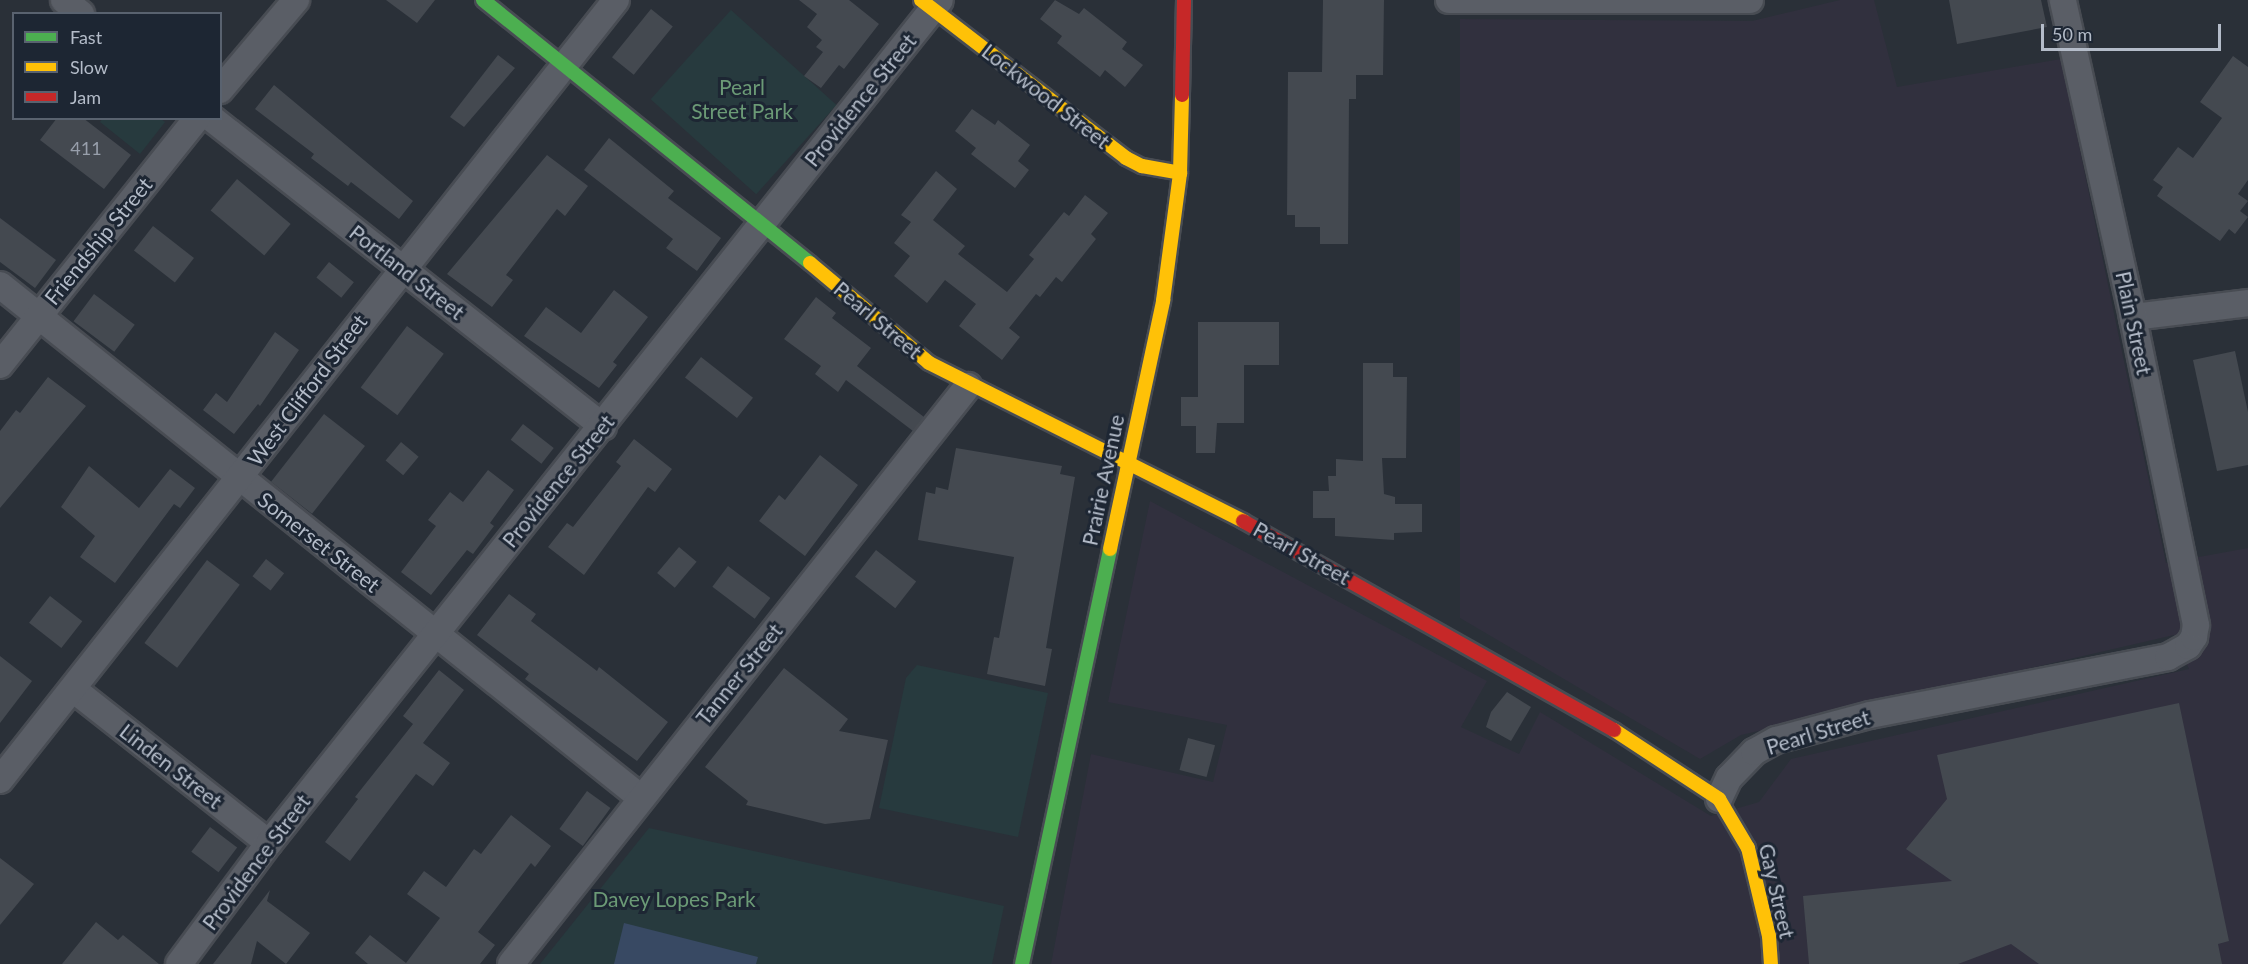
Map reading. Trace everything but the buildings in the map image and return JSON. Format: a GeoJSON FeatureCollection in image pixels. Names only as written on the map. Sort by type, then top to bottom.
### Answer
{"type":"FeatureCollection","features":[{"type":"Feature","properties":{"kind":"street"},"geometry":{"type":"LineString","coordinates":[[64,0],[79,12]]}},
{"type":"Feature","properties":{"kind":"street"},"geometry":{"type":"LineString","coordinates":[[222,88],[296,0]]}},
{"type":"Feature","properties":{"kind":"street","name":"Pearl Street"},"geometry":{"type":"LineString","coordinates":[[483,0],[565,63],[763,223],[929,363],[968,386],[1235,516],[1593,717],[1719,799],[1729,778],[1754,752],[1776,740],[1870,715],[2168,657],[2188,646]]}},
{"type":"Feature","properties":{"kind":"street","name":"West Clifford Street"},"geometry":{"type":"LineString","coordinates":[[0,780],[239,479],[401,267],[616,0]]}},
{"type":"Feature","properties":{"kind":"street","name":"Prairie Avenue"},"geometry":{"type":"LineString","coordinates":[[1022,964],[1163,301],[1180,173],[1184,0]]}},
{"type":"Feature","properties":{"kind":"street"},"geometry":{"type":"LineString","coordinates":[[1449,0],[1750,0]]}},
{"type":"Feature","properties":{"kind":"street","name":"Plain Street"},"geometry":{"type":"LineString","coordinates":[[2063,0],[2133,317],[2196,625],[2188,646]]}},
{"type":"Feature","properties":{"kind":"street","name":"Lockwood Street"},"geometry":{"type":"LineString","coordinates":[[931,3],[1126,158],[1142,166],[1180,173]]}},
{"type":"Feature","properties":{"kind":"street","name":"Providence Street"},"geometry":{"type":"LineString","coordinates":[[179,964],[269,843],[763,223],[931,3]]}},
{"type":"Feature","properties":{"kind":"street","name":"Friendship Street"},"geometry":{"type":"LineString","coordinates":[[0,365],[195,120]]}},
{"type":"Feature","properties":{"kind":"street","name":"Portland Street"},"geometry":{"type":"LineString","coordinates":[[215,120],[603,426]]}},
{"type":"Feature","properties":{"kind":"street","name":"Somerset Street"},"geometry":{"type":"LineString","coordinates":[[0,285],[239,479],[640,797]]}},
{"type":"Feature","properties":{"kind":"street"},"geometry":{"type":"LineString","coordinates":[[2133,317],[2248,303]]}},
{"type":"Feature","properties":{"kind":"street","name":"Tanner Street"},"geometry":{"type":"LineString","coordinates":[[511,964],[640,797],[968,386]]}},
{"type":"Feature","properties":{"kind":"street","name":"Linden Street"},"geometry":{"type":"LineString","coordinates":[[73,689],[269,843]]}},
{"type":"Feature","properties":{"kind":"street","name":"Gay Street"},"geometry":{"type":"LineString","coordinates":[[1719,799],[1748,848],[1767,926],[1771,964]]}},
{"type":"Feature","properties":{"kind":"shaded area"},"geometry":{"type":"Polygon","coordinates":[[[1840,0],[1874,0],[1897,87],[2061,59],[2166,563],[2248,548],[2248,964],[1051,964],[1091,754],[1213,782],[1227,725],[1108,702],[1150,501],[1487,681],[1461,727],[1519,754],[1540,712],[1711,816],[1759,802],[1791,759],[2189,669],[2174,635],[1741,735],[1700,759],[1460,618],[1460,19],[1752,21],[1840,0]]]}},
{"type":"Feature","properties":{"kind":"green space","name":"Pearl Street Park"},"geometry":{"type":"Polygon","coordinates":[[[731,10],[837,105],[756,194],[651,99],[731,10]]]}},
{"type":"Feature","properties":{"kind":"green space"},"geometry":{"type":"Polygon","coordinates":[[[102,120],[162,120],[165,122],[140,154],[100,122],[102,120]]]}},
{"type":"Feature","properties":{"kind":"green space"},"geometry":{"type":"Polygon","coordinates":[[[917,665],[1048,693],[1018,837],[879,808],[906,678],[917,665]]]}},
{"type":"Feature","properties":{"kind":"green space","name":"Davey Lopes Park"},"geometry":{"type":"Polygon","coordinates":[[[649,828],[1004,906],[992,964],[540,964],[649,828]]]}},
{"type":"Feature","properties":{"kind":"water"},"geometry":{"type":"Polygon","coordinates":[[[624,923],[758,957],[756,964],[614,964],[624,923]]]}},
{"type":"Feature","properties":{"kind":"traffic: fast"},"geometry":{"type":"LineString","coordinates":[[483,0],[810,263]]}},
{"type":"Feature","properties":{"kind":"traffic: fast"},"geometry":{"type":"LineString","coordinates":[[1022,964],[1110,549]]}},
{"type":"Feature","properties":{"kind":"traffic: slow"},"geometry":{"type":"LineString","coordinates":[[921,0],[1126,158],[1142,166],[1180,173]]}},
{"type":"Feature","properties":{"kind":"traffic: slow"},"geometry":{"type":"LineString","coordinates":[[1110,549],[1163,301],[1180,173],[1182,95]]}},
{"type":"Feature","properties":{"kind":"traffic: slow"},"geometry":{"type":"LineString","coordinates":[[810,263],[929,363],[1243,521]]}},
{"type":"Feature","properties":{"kind":"traffic: slow"},"geometry":{"type":"LineString","coordinates":[[1614,730],[1719,799],[1748,848],[1769,936],[1771,964]]}},
{"type":"Feature","properties":{"kind":"traffic: jam"},"geometry":{"type":"LineString","coordinates":[[1182,95],[1184,0]]}},
{"type":"Feature","properties":{"kind":"traffic: jam"},"geometry":{"type":"LineString","coordinates":[[1243,521],[1614,730]]}}]}
